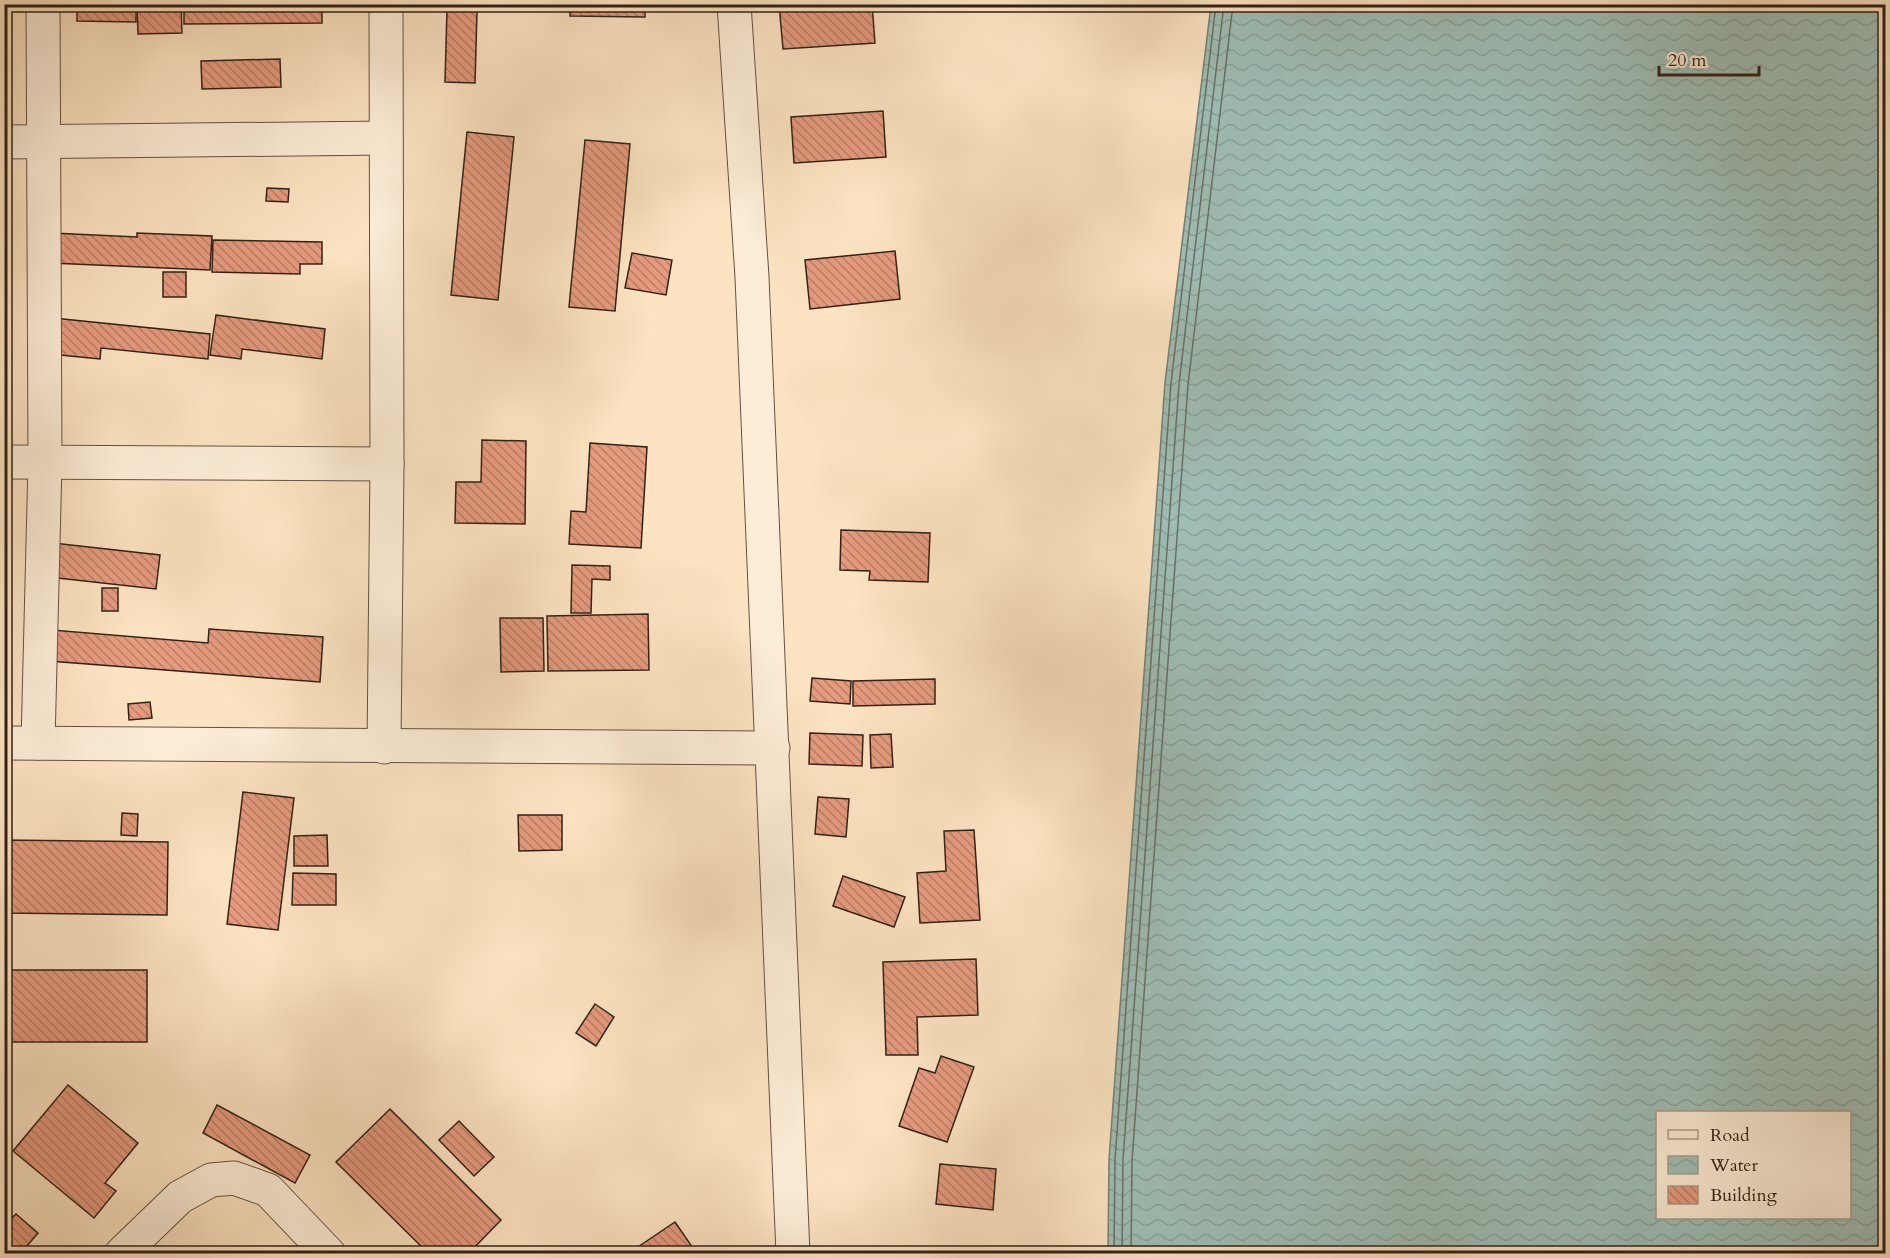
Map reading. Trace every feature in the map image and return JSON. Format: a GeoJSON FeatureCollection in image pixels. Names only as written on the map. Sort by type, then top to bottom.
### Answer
{"type":"FeatureCollection","features":[{"type":"Feature","properties":{"kind":"street"},"geometry":{"type":"LineString","coordinates":[[38,743],[45,463],[43,4]]}},
{"type":"Feature","properties":{"kind":"street"},"geometry":{"type":"LineString","coordinates":[[384,747],[387,464],[386,4]]}},
{"type":"Feature","properties":{"kind":"street"},"geometry":{"type":"LineString","coordinates":[[734,4],[752,277],[794,1254]]}},
{"type":"Feature","properties":{"kind":"street"},"geometry":{"type":"LineString","coordinates":[[4,142],[42,139],[386,138]]}},
{"type":"Feature","properties":{"kind":"street"},"geometry":{"type":"LineString","coordinates":[[4,462],[387,464]]}},
{"type":"Feature","properties":{"kind":"street"},"geometry":{"type":"LineString","coordinates":[[4,744],[773,748]]}},
{"type":"Feature","properties":{"kind":"street"},"geometry":{"type":"LineString","coordinates":[[121,1254],[180,1197],[211,1180],[234,1178],[268,1190],[328,1254]]}},
{"type":"Feature","properties":{"kind":"water"},"geometry":{"type":"Polygon","coordinates":[[[1211,5],[1885,5],[1885,1253],[1108,1253],[1109,1160],[1165,383],[1211,5]]]}},
{"type":"Feature","properties":{"kind":"building"},"geometry":{"type":"Polygon","coordinates":[[[77,4],[136,4],[136,22],[77,21],[77,4]]]}},
{"type":"Feature","properties":{"kind":"building"},"geometry":{"type":"Polygon","coordinates":[[[137,4],[181,4],[182,33],[138,34],[137,4]]]}},
{"type":"Feature","properties":{"kind":"building"},"geometry":{"type":"Polygon","coordinates":[[[184,4],[322,4],[322,23],[184,24],[184,4]]]}},
{"type":"Feature","properties":{"kind":"building"},"geometry":{"type":"Polygon","coordinates":[[[570,4],[645,4],[645,17],[570,16],[570,4]]]}},
{"type":"Feature","properties":{"kind":"building"},"geometry":{"type":"Polygon","coordinates":[[[779,4],[872,4],[875,43],[783,49],[779,4]]]}},
{"type":"Feature","properties":{"kind":"building"},"geometry":{"type":"Polygon","coordinates":[[[447,10],[477,11],[475,83],[445,82],[447,10]]]}},
{"type":"Feature","properties":{"kind":"building"},"geometry":{"type":"Polygon","coordinates":[[[280,59],[281,87],[202,89],[201,61],[280,59]]]}},
{"type":"Feature","properties":{"kind":"building"},"geometry":{"type":"Polygon","coordinates":[[[883,111],[886,157],[794,163],[791,117],[883,111]]]}},
{"type":"Feature","properties":{"kind":"building"},"geometry":{"type":"Polygon","coordinates":[[[467,132],[514,137],[498,300],[451,295],[467,132]]]}},
{"type":"Feature","properties":{"kind":"building"},"geometry":{"type":"Polygon","coordinates":[[[585,140],[630,144],[615,311],[569,307],[585,140]]]}},
{"type":"Feature","properties":{"kind":"building"},"geometry":{"type":"Polygon","coordinates":[[[267,188],[289,189],[288,202],[266,201],[267,188]]]}},
{"type":"Feature","properties":{"kind":"building"},"geometry":{"type":"Polygon","coordinates":[[[52,233],[137,237],[137,233],[212,236],[210,270],[51,263],[52,233]]]}},
{"type":"Feature","properties":{"kind":"building"},"geometry":{"type":"Polygon","coordinates":[[[213,240],[322,242],[322,264],[300,264],[300,274],[212,272],[213,240]]]}},
{"type":"Feature","properties":{"kind":"building"},"geometry":{"type":"Polygon","coordinates":[[[895,251],[900,299],[810,309],[805,260],[895,251]]]}},
{"type":"Feature","properties":{"kind":"building"},"geometry":{"type":"Polygon","coordinates":[[[632,253],[672,260],[666,295],[625,288],[632,253]]]}},
{"type":"Feature","properties":{"kind":"building"},"geometry":{"type":"Polygon","coordinates":[[[163,272],[186,272],[186,297],[163,297],[163,272]]]}},
{"type":"Feature","properties":{"kind":"building"},"geometry":{"type":"Polygon","coordinates":[[[216,315],[325,329],[322,359],[242,349],[241,359],[210,355],[216,315]]]}},
{"type":"Feature","properties":{"kind":"building"},"geometry":{"type":"Polygon","coordinates":[[[53,318],[210,334],[208,359],[101,348],[100,359],[50,354],[53,318]]]}},
{"type":"Feature","properties":{"kind":"building"},"geometry":{"type":"Polygon","coordinates":[[[482,440],[526,441],[525,524],[455,523],[456,482],[481,482],[482,440]]]}},
{"type":"Feature","properties":{"kind":"building"},"geometry":{"type":"Polygon","coordinates":[[[590,443],[647,447],[641,548],[569,544],[571,511],[586,512],[590,443]]]}},
{"type":"Feature","properties":{"kind":"building"},"geometry":{"type":"Polygon","coordinates":[[[841,530],[930,533],[928,582],[869,580],[870,571],[840,570],[841,530]]]}},
{"type":"Feature","properties":{"kind":"building"},"geometry":{"type":"Polygon","coordinates":[[[53,543],[160,555],[156,589],[49,577],[53,543]]]}},
{"type":"Feature","properties":{"kind":"building"},"geometry":{"type":"Polygon","coordinates":[[[572,565],[610,566],[610,580],[592,579],[591,613],[571,613],[572,565]]]}},
{"type":"Feature","properties":{"kind":"building"},"geometry":{"type":"Polygon","coordinates":[[[102,588],[118,588],[118,611],[102,611],[102,588]]]}},
{"type":"Feature","properties":{"kind":"building"},"geometry":{"type":"Polygon","coordinates":[[[648,614],[649,670],[548,671],[547,616],[648,614]]]}},
{"type":"Feature","properties":{"kind":"building"},"geometry":{"type":"Polygon","coordinates":[[[500,618],[543,618],[544,671],[501,672],[500,618]]]}},
{"type":"Feature","properties":{"kind":"building"},"geometry":{"type":"Polygon","coordinates":[[[209,629],[323,637],[320,682],[49,661],[52,630],[208,643],[209,629]]]}},
{"type":"Feature","properties":{"kind":"building"},"geometry":{"type":"Polygon","coordinates":[[[812,678],[851,681],[850,704],[810,701],[812,678]]]}},
{"type":"Feature","properties":{"kind":"building"},"geometry":{"type":"Polygon","coordinates":[[[935,679],[935,704],[853,706],[853,681],[935,679]]]}},
{"type":"Feature","properties":{"kind":"building"},"geometry":{"type":"Polygon","coordinates":[[[150,702],[152,718],[129,720],[128,704],[150,702]]]}},
{"type":"Feature","properties":{"kind":"building"},"geometry":{"type":"Polygon","coordinates":[[[810,733],[863,735],[862,766],[809,764],[810,733]]]}},
{"type":"Feature","properties":{"kind":"building"},"geometry":{"type":"Polygon","coordinates":[[[891,734],[893,767],[871,768],[870,735],[891,734]]]}},
{"type":"Feature","properties":{"kind":"building"},"geometry":{"type":"Polygon","coordinates":[[[243,792],[294,798],[278,930],[227,924],[243,792]]]}},
{"type":"Feature","properties":{"kind":"building"},"geometry":{"type":"Polygon","coordinates":[[[818,797],[849,799],[846,837],[815,834],[818,797]]]}},
{"type":"Feature","properties":{"kind":"building"},"geometry":{"type":"Polygon","coordinates":[[[122,813],[138,814],[137,836],[121,835],[122,813]]]}},
{"type":"Feature","properties":{"kind":"building"},"geometry":{"type":"Polygon","coordinates":[[[518,815],[562,815],[562,850],[519,851],[518,815]]]}},
{"type":"Feature","properties":{"kind":"building"},"geometry":{"type":"Polygon","coordinates":[[[974,830],[980,920],[920,923],[917,873],[946,871],[944,831],[974,830]]]}},
{"type":"Feature","properties":{"kind":"building"},"geometry":{"type":"Polygon","coordinates":[[[327,835],[328,866],[294,866],[294,836],[327,835]]]}},
{"type":"Feature","properties":{"kind":"building"},"geometry":{"type":"Polygon","coordinates":[[[4,840],[168,842],[167,915],[4,913],[4,840]]]}},
{"type":"Feature","properties":{"kind":"building"},"geometry":{"type":"Polygon","coordinates":[[[293,873],[336,874],[336,905],[292,905],[293,873]]]}},
{"type":"Feature","properties":{"kind":"building"},"geometry":{"type":"Polygon","coordinates":[[[843,876],[905,897],[894,927],[833,906],[843,876]]]}},
{"type":"Feature","properties":{"kind":"building"},"geometry":{"type":"Polygon","coordinates":[[[976,959],[978,1015],[917,1017],[918,1055],[886,1055],[883,962],[976,959]]]}},
{"type":"Feature","properties":{"kind":"building"},"geometry":{"type":"Polygon","coordinates":[[[4,970],[147,970],[147,1042],[4,1042],[4,970]]]}},
{"type":"Feature","properties":{"kind":"building"},"geometry":{"type":"Polygon","coordinates":[[[595,1004],[614,1017],[596,1046],[576,1033],[595,1004]]]}},
{"type":"Feature","properties":{"kind":"building"},"geometry":{"type":"Polygon","coordinates":[[[941,1056],[974,1067],[947,1142],[899,1126],[919,1068],[935,1073],[941,1056]]]}},
{"type":"Feature","properties":{"kind":"building"},"geometry":{"type":"Polygon","coordinates":[[[68,1085],[138,1143],[105,1183],[116,1191],[94,1218],[13,1151],[68,1085]]]}},
{"type":"Feature","properties":{"kind":"building"},"geometry":{"type":"Polygon","coordinates":[[[217,1105],[310,1155],[295,1183],[203,1133],[217,1105]]]}},
{"type":"Feature","properties":{"kind":"building"},"geometry":{"type":"Polygon","coordinates":[[[390,1109],[501,1220],[468,1254],[429,1254],[336,1162],[390,1109]]]}},
{"type":"Feature","properties":{"kind":"building"},"geometry":{"type":"Polygon","coordinates":[[[459,1121],[494,1157],[474,1176],[439,1140],[459,1121]]]}},
{"type":"Feature","properties":{"kind":"building"},"geometry":{"type":"Polygon","coordinates":[[[940,1164],[996,1169],[993,1210],[936,1204],[940,1164]]]}},
{"type":"Feature","properties":{"kind":"building"},"geometry":{"type":"Polygon","coordinates":[[[16,1214],[38,1233],[20,1254],[4,1254],[4,1226],[16,1214]]]}},
{"type":"Feature","properties":{"kind":"building"},"geometry":{"type":"Polygon","coordinates":[[[675,1222],[697,1254],[642,1254],[638,1247],[675,1222]]]}}]}
